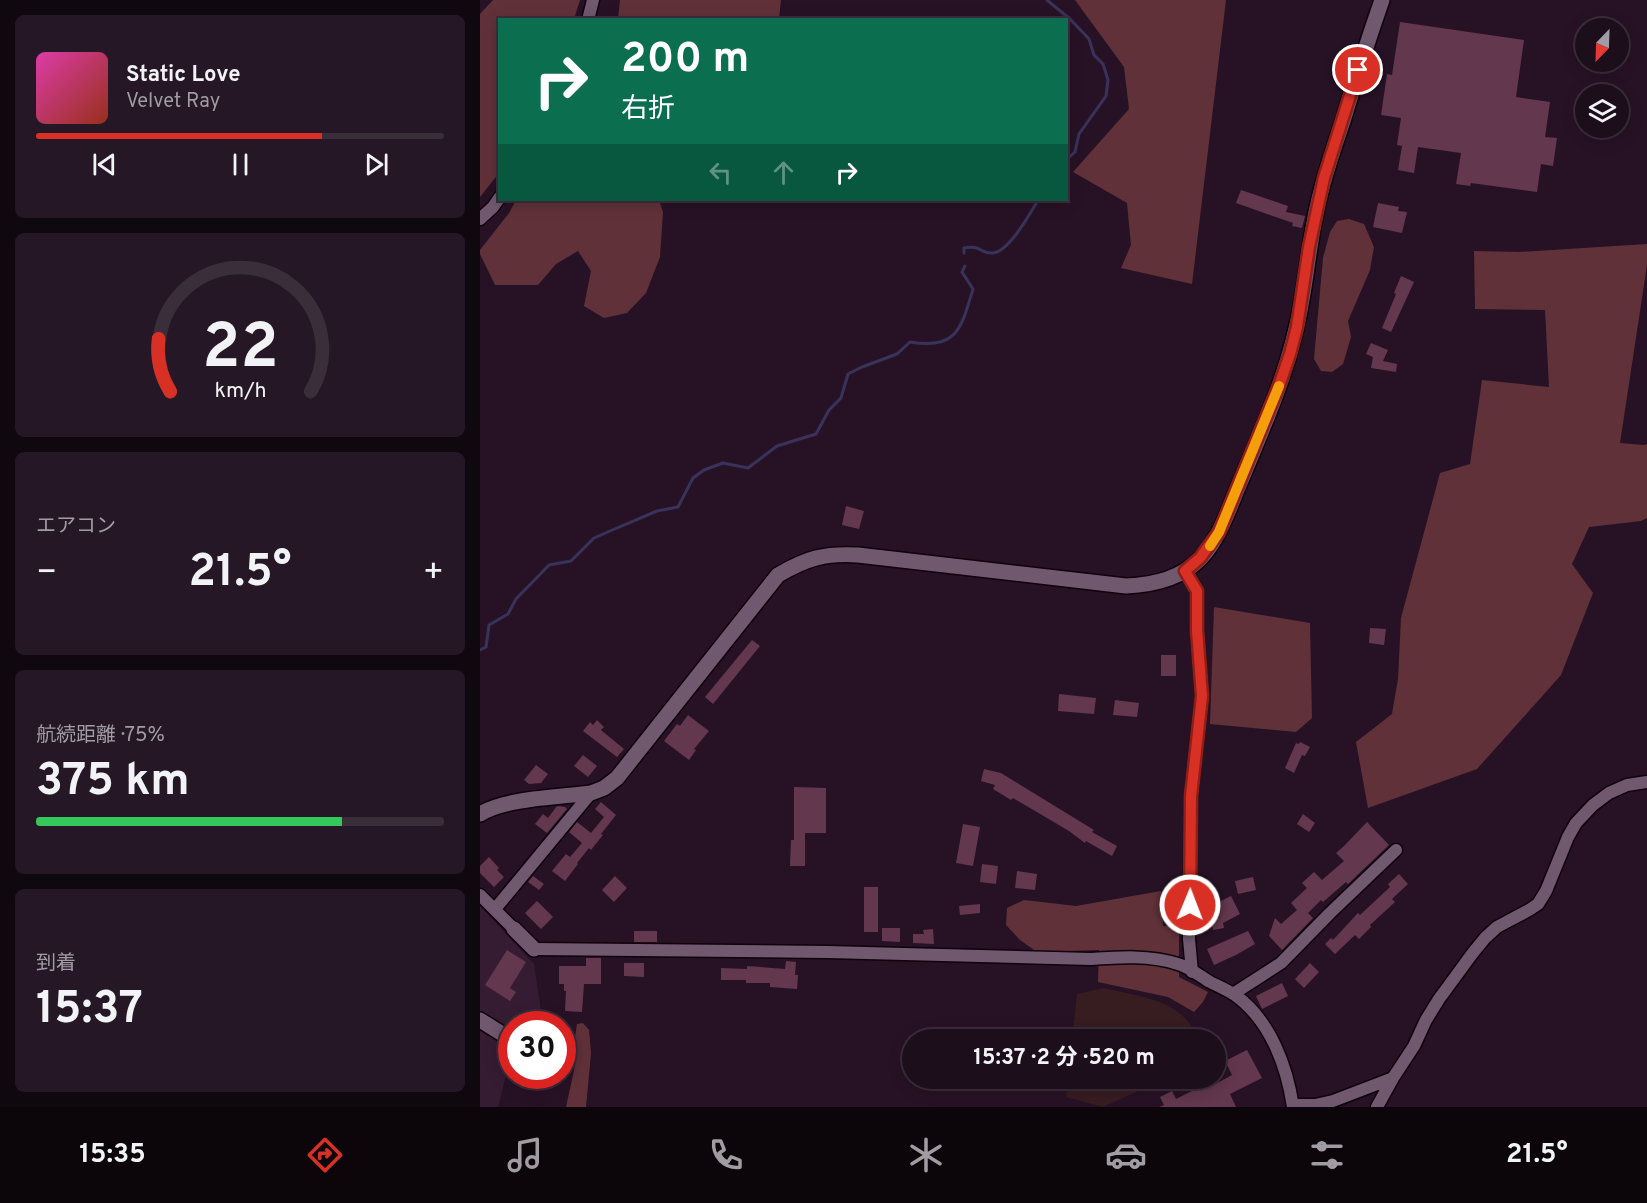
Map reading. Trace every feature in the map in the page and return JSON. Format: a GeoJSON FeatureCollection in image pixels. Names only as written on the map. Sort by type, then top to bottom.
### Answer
{"type":"FeatureCollection","features":[{"type":"Feature","properties":{"kind":"street"},"geometry":{"type":"LineString","coordinates":[[588,18],[593,0]]}},
{"type":"Feature","properties":{"kind":"street"},"geometry":{"type":"LineString","coordinates":[[480,814],[489,808],[505,804],[591,793],[604,788],[617,778],[778,575],[809,559],[836,554],[858,555],[1126,586],[1156,583],[1185,571],[1200,558],[1219,532],[1290,354],[1324,178],[1382,0]]}},
{"type":"Feature","properties":{"kind":"street"},"geometry":{"type":"LineString","coordinates":[[480,219],[498,200]]}},
{"type":"Feature","properties":{"kind":"street"},"geometry":{"type":"LineString","coordinates":[[1185,571],[1197,591],[1197,630],[1202,696],[1191,796],[1189,939],[1192,972]]}},
{"type":"Feature","properties":{"kind":"street"},"geometry":{"type":"LineString","coordinates":[[1377,1107],[1439,999],[1485,938],[1497,927],[1538,903],[1546,891],[1576,823],[1593,805],[1609,793],[1627,785],[1647,782]]}},
{"type":"Feature","properties":{"kind":"street"},"geometry":{"type":"LineString","coordinates":[[495,909],[591,793]]}},
{"type":"Feature","properties":{"kind":"street"},"geometry":{"type":"LineString","coordinates":[[1233,994],[1281,963],[1396,850]]}},
{"type":"Feature","properties":{"kind":"street"},"geometry":{"type":"LineString","coordinates":[[480,895],[534,950],[828,952],[1091,959],[1131,957],[1180,964],[1233,994],[1244,1003],[1273,1039],[1293,1106],[1333,1101],[1393,1078]]}},
{"type":"Feature","properties":{"kind":"street"},"geometry":{"type":"LineString","coordinates":[[480,1020],[498,1031]]}},
{"type":"Feature","properties":{"kind":"shaded area"},"geometry":{"type":"Polygon","coordinates":[[[493,0],[580,0],[574,18],[498,18],[498,174],[480,197],[480,14],[493,0]]]}},
{"type":"Feature","properties":{"kind":"shaded area"},"geometry":{"type":"Polygon","coordinates":[[[620,0],[781,0],[779,18],[618,18],[620,0]]]}},
{"type":"Feature","properties":{"kind":"shaded area"},"geometry":{"type":"Polygon","coordinates":[[[1075,0],[1226,0],[1192,284],[1121,268],[1131,245],[1127,203],[1073,172],[1129,109],[1124,67],[1075,0]]]}},
{"type":"Feature","properties":{"kind":"shaded area"},"geometry":{"type":"Polygon","coordinates":[[[515,201],[659,201],[663,212],[660,257],[646,293],[627,313],[604,318],[584,306],[591,271],[578,251],[556,264],[538,285],[495,285],[480,250],[509,213],[515,201]]]}},
{"type":"Feature","properties":{"kind":"shaded area"},"geometry":{"type":"Polygon","coordinates":[[[1349,219],[1364,224],[1374,247],[1370,270],[1348,321],[1351,337],[1343,364],[1332,372],[1321,371],[1314,359],[1323,258],[1330,232],[1337,221],[1349,219]]]}},
{"type":"Feature","properties":{"kind":"shaded area"},"geometry":{"type":"Polygon","coordinates":[[[1647,244],[1647,265],[1620,443],[1647,444],[1647,518],[1641,521],[1589,527],[1572,564],[1593,593],[1561,675],[1477,769],[1368,808],[1356,742],[1392,714],[1398,679],[1401,618],[1440,473],[1470,464],[1482,380],[1549,387],[1545,310],[1475,309],[1474,251],[1519,252],[1647,244]]]}},
{"type":"Feature","properties":{"kind":"shaded area"},"geometry":{"type":"Polygon","coordinates":[[[1214,607],[1310,623],[1312,718],[1296,732],[1210,724],[1214,607]]]}},
{"type":"Feature","properties":{"kind":"shaded area"},"geometry":{"type":"Polygon","coordinates":[[[1161,891],[1163,926],[1179,925],[1179,977],[1208,992],[1194,1012],[1168,997],[1098,982],[1099,950],[1037,952],[1020,940],[1006,925],[1007,908],[1024,900],[1076,906],[1161,891]]]}},
{"type":"Feature","properties":{"kind":"shaded area"},"geometry":{"type":"Polygon","coordinates":[[[480,906],[534,964],[541,1011],[498,1011],[498,1089],[503,1089],[498,1107],[480,1107],[480,906]]]}},
{"type":"Feature","properties":{"kind":"shaded area"},"geometry":{"type":"Polygon","coordinates":[[[1104,988],[1148,998],[1178,1012],[1193,1029],[1073,1029],[1077,994],[1104,988]]]}},
{"type":"Feature","properties":{"kind":"shaded area"},"geometry":{"type":"Polygon","coordinates":[[[583,1023],[589,1030],[591,1053],[586,1107],[566,1107],[570,1089],[576,1089],[577,1024],[583,1023]]]}},
{"type":"Feature","properties":{"kind":"shaded area"},"geometry":{"type":"Polygon","coordinates":[[[1067,1089],[1143,1089],[1103,1107],[1066,1097],[1067,1089]]]}},
{"type":"Feature","properties":{"kind":"building"},"geometry":{"type":"Polygon","coordinates":[[[1400,22],[1524,40],[1516,97],[1550,102],[1545,137],[1557,138],[1553,166],[1541,164],[1537,192],[1471,183],[1470,186],[1456,184],[1461,153],[1418,147],[1414,173],[1398,170],[1402,146],[1397,145],[1401,118],[1381,115],[1387,74],[1392,75],[1400,22]]]}},
{"type":"Feature","properties":{"kind":"building"},"geometry":{"type":"Polygon","coordinates":[[[1241,190],[1288,206],[1286,212],[1305,216],[1302,228],[1236,203],[1241,190]]]}},
{"type":"Feature","properties":{"kind":"building"},"geometry":{"type":"Polygon","coordinates":[[[1378,203],[1399,207],[1398,211],[1407,212],[1402,233],[1373,227],[1378,203]]]}},
{"type":"Feature","properties":{"kind":"building"},"geometry":{"type":"Polygon","coordinates":[[[1401,276],[1414,282],[1391,332],[1382,328],[1401,276]]]}},
{"type":"Feature","properties":{"kind":"building"},"geometry":{"type":"Polygon","coordinates":[[[1371,343],[1388,350],[1383,361],[1397,364],[1396,372],[1371,368],[1373,357],[1366,354],[1371,343]]]}},
{"type":"Feature","properties":{"kind":"building"},"geometry":{"type":"Polygon","coordinates":[[[846,506],[864,511],[859,529],[842,525],[846,506]]]}},
{"type":"Feature","properties":{"kind":"building"},"geometry":{"type":"Polygon","coordinates":[[[1370,628],[1386,629],[1384,645],[1369,643],[1370,628]]]}},
{"type":"Feature","properties":{"kind":"building"},"geometry":{"type":"Polygon","coordinates":[[[752,640],[760,646],[713,704],[705,697],[752,640]]]}},
{"type":"Feature","properties":{"kind":"building"},"geometry":{"type":"Polygon","coordinates":[[[1161,655],[1176,655],[1176,676],[1161,676],[1161,655]]]}},
{"type":"Feature","properties":{"kind":"building"},"geometry":{"type":"Polygon","coordinates":[[[1059,694],[1096,698],[1094,714],[1058,711],[1059,694]]]}},
{"type":"Feature","properties":{"kind":"building"},"geometry":{"type":"Polygon","coordinates":[[[1115,700],[1139,703],[1137,717],[1113,715],[1115,700]]]}},
{"type":"Feature","properties":{"kind":"building"},"geometry":{"type":"Polygon","coordinates":[[[688,715],[709,731],[694,749],[696,750],[689,760],[664,741],[677,724],[680,726],[688,715]]]}},
{"type":"Feature","properties":{"kind":"building"},"geometry":{"type":"Polygon","coordinates":[[[597,720],[604,727],[601,730],[624,749],[617,757],[583,731],[590,722],[593,725],[597,720]]]}},
{"type":"Feature","properties":{"kind":"building"},"geometry":{"type":"Polygon","coordinates":[[[1300,742],[1310,747],[1305,756],[1302,755],[1294,773],[1285,768],[1296,743],[1300,742]]]}},
{"type":"Feature","properties":{"kind":"building"},"geometry":{"type":"Polygon","coordinates":[[[583,755],[597,766],[588,777],[574,766],[583,755]]]}},
{"type":"Feature","properties":{"kind":"building"},"geometry":{"type":"Polygon","coordinates":[[[536,765],[548,774],[541,783],[529,784],[524,780],[536,765]]]}},
{"type":"Feature","properties":{"kind":"building"},"geometry":{"type":"Polygon","coordinates":[[[984,769],[1001,773],[1094,830],[1092,832],[1117,846],[1112,856],[1086,841],[1085,843],[1013,798],[1011,800],[993,789],[995,785],[981,781],[984,769]]]}},
{"type":"Feature","properties":{"kind":"building"},"geometry":{"type":"Polygon","coordinates":[[[794,787],[826,788],[826,833],[805,833],[805,866],[790,866],[791,840],[794,840],[794,787]]]}},
{"type":"Feature","properties":{"kind":"building"},"geometry":{"type":"Polygon","coordinates":[[[601,802],[616,815],[601,834],[603,835],[591,850],[589,848],[565,881],[552,871],[566,854],[570,857],[582,843],[569,832],[577,822],[591,833],[604,817],[595,809],[601,802]]]}},
{"type":"Feature","properties":{"kind":"building"},"geometry":{"type":"Polygon","coordinates":[[[557,806],[567,809],[547,833],[535,824],[543,814],[548,818],[557,806]]]}},
{"type":"Feature","properties":{"kind":"building"},"geometry":{"type":"Polygon","coordinates":[[[1303,814],[1315,823],[1309,832],[1297,824],[1303,814]]]}},
{"type":"Feature","properties":{"kind":"building"},"geometry":{"type":"Polygon","coordinates":[[[1367,822],[1389,845],[1348,884],[1346,882],[1323,902],[1321,900],[1308,913],[1313,918],[1282,950],[1269,936],[1275,918],[1281,924],[1297,910],[1291,903],[1307,888],[1302,883],[1314,872],[1322,880],[1344,861],[1336,853],[1367,822]]]}},
{"type":"Feature","properties":{"kind":"building"},"geometry":{"type":"Polygon","coordinates":[[[963,824],[980,827],[973,866],[956,863],[963,824]]]}},
{"type":"Feature","properties":{"kind":"building"},"geometry":{"type":"Polygon","coordinates":[[[489,857],[504,877],[494,887],[480,873],[480,866],[489,857]]]}},
{"type":"Feature","properties":{"kind":"building"},"geometry":{"type":"Polygon","coordinates":[[[982,864],[998,866],[996,884],[980,882],[982,864]]]}},
{"type":"Feature","properties":{"kind":"building"},"geometry":{"type":"Polygon","coordinates":[[[1017,871],[1037,874],[1035,890],[1015,888],[1017,871]]]}},
{"type":"Feature","properties":{"kind":"building"},"geometry":{"type":"Polygon","coordinates":[[[1399,874],[1408,884],[1392,899],[1395,902],[1370,925],[1371,927],[1359,939],[1355,935],[1335,954],[1325,944],[1331,938],[1333,940],[1358,913],[1360,915],[1390,887],[1388,884],[1399,874]]]}},
{"type":"Feature","properties":{"kind":"building"},"geometry":{"type":"Polygon","coordinates":[[[533,876],[544,884],[539,890],[528,882],[533,876]]]}},
{"type":"Feature","properties":{"kind":"building"},"geometry":{"type":"Polygon","coordinates":[[[615,876],[627,888],[614,902],[602,890],[615,876]]]}},
{"type":"Feature","properties":{"kind":"building"},"geometry":{"type":"Polygon","coordinates":[[[1253,877],[1256,890],[1238,894],[1235,881],[1253,877]]]}},
{"type":"Feature","properties":{"kind":"building"},"geometry":{"type":"Polygon","coordinates":[[[864,887],[878,887],[878,932],[864,932],[864,887]]]}},
{"type":"Feature","properties":{"kind":"building"},"geometry":{"type":"Polygon","coordinates":[[[1181,888],[1181,904],[1171,905],[1170,889],[1181,888]]]}},
{"type":"Feature","properties":{"kind":"building"},"geometry":{"type":"Polygon","coordinates":[[[1231,896],[1240,914],[1223,923],[1224,928],[1213,930],[1211,919],[1220,918],[1215,908],[1221,905],[1219,902],[1231,896]]]}},
{"type":"Feature","properties":{"kind":"building"},"geometry":{"type":"Polygon","coordinates":[[[537,901],[553,917],[541,929],[525,913],[537,901]]]}},
{"type":"Feature","properties":{"kind":"building"},"geometry":{"type":"Polygon","coordinates":[[[980,904],[980,913],[960,915],[959,906],[980,904]]]}},
{"type":"Feature","properties":{"kind":"building"},"geometry":{"type":"Polygon","coordinates":[[[882,928],[900,928],[900,942],[882,941],[882,928]]]}},
{"type":"Feature","properties":{"kind":"building"},"geometry":{"type":"Polygon","coordinates":[[[933,929],[934,944],[913,943],[913,934],[924,934],[923,930],[933,929]]]}},
{"type":"Feature","properties":{"kind":"building"},"geometry":{"type":"Polygon","coordinates":[[[634,931],[657,931],[657,942],[634,942],[634,931]]]}},
{"type":"Feature","properties":{"kind":"building"},"geometry":{"type":"Polygon","coordinates":[[[1248,931],[1255,944],[1214,965],[1207,949],[1248,931]]]}},
{"type":"Feature","properties":{"kind":"building"},"geometry":{"type":"Polygon","coordinates":[[[507,950],[526,962],[510,988],[516,992],[510,1001],[485,985],[507,950]]]}},
{"type":"Feature","properties":{"kind":"building"},"geometry":{"type":"Polygon","coordinates":[[[586,958],[601,958],[601,984],[584,984],[582,1012],[565,1011],[566,991],[564,991],[564,984],[559,984],[559,966],[586,966],[586,958]]]}},
{"type":"Feature","properties":{"kind":"building"},"geometry":{"type":"Polygon","coordinates":[[[786,961],[796,962],[797,989],[770,987],[770,983],[746,983],[746,980],[721,980],[721,968],[747,969],[747,966],[785,969],[786,961]]]}},
{"type":"Feature","properties":{"kind":"building"},"geometry":{"type":"Polygon","coordinates":[[[624,963],[644,963],[644,977],[624,976],[624,963]]]}},
{"type":"Feature","properties":{"kind":"building"},"geometry":{"type":"Polygon","coordinates":[[[1310,963],[1319,972],[1304,988],[1295,979],[1310,963]]]}},
{"type":"Feature","properties":{"kind":"building"},"geometry":{"type":"Polygon","coordinates":[[[1282,983],[1288,996],[1262,1009],[1256,996],[1282,983]]]}},
{"type":"Feature","properties":{"kind":"building"},"geometry":{"type":"Polygon","coordinates":[[[1247,1050],[1262,1078],[1230,1094],[1236,1107],[1159,1107],[1164,1105],[1160,1097],[1172,1091],[1176,1099],[1196,1089],[1226,1089],[1226,1078],[1232,1075],[1226,1060],[1247,1050]]]}},
{"type":"Feature","properties":{"kind":"waterway"},"geometry":{"type":"LineString","coordinates":[[1047,0],[1089,39],[1094,55],[1103,64],[1108,80],[1106,96],[1079,134],[1075,152],[1068,158]]}},
{"type":"Feature","properties":{"kind":"waterway"},"geometry":{"type":"LineString","coordinates":[[964,253],[964,248],[974,247],[991,253],[1004,248],[1037,201]]}},
{"type":"Feature","properties":{"kind":"waterway"},"geometry":{"type":"LineString","coordinates":[[480,650],[486,647],[489,625],[508,614],[516,599],[549,565],[571,561],[594,538],[657,511],[678,507],[693,478],[704,470],[723,463],[748,468],[777,446],[816,434],[829,410],[841,398],[848,374],[897,354],[910,342],[938,343],[955,334],[965,315],[973,289],[962,272],[965,266]]}},
{"type":"Feature","properties":{"kind":"slow traffic"},"geometry":{"type":"LineString","coordinates":[[1210,546],[1219,532],[1279,386]]}},
{"type":"Feature","properties":{"kind":"route"},"geometry":{"type":"LineString","coordinates":[[1190,905],[1191,796],[1202,696],[1197,630],[1197,591],[1185,571],[1200,558],[1219,532],[1280,383],[1297,327],[1309,247],[1324,178],[1358,70]]}}]}
